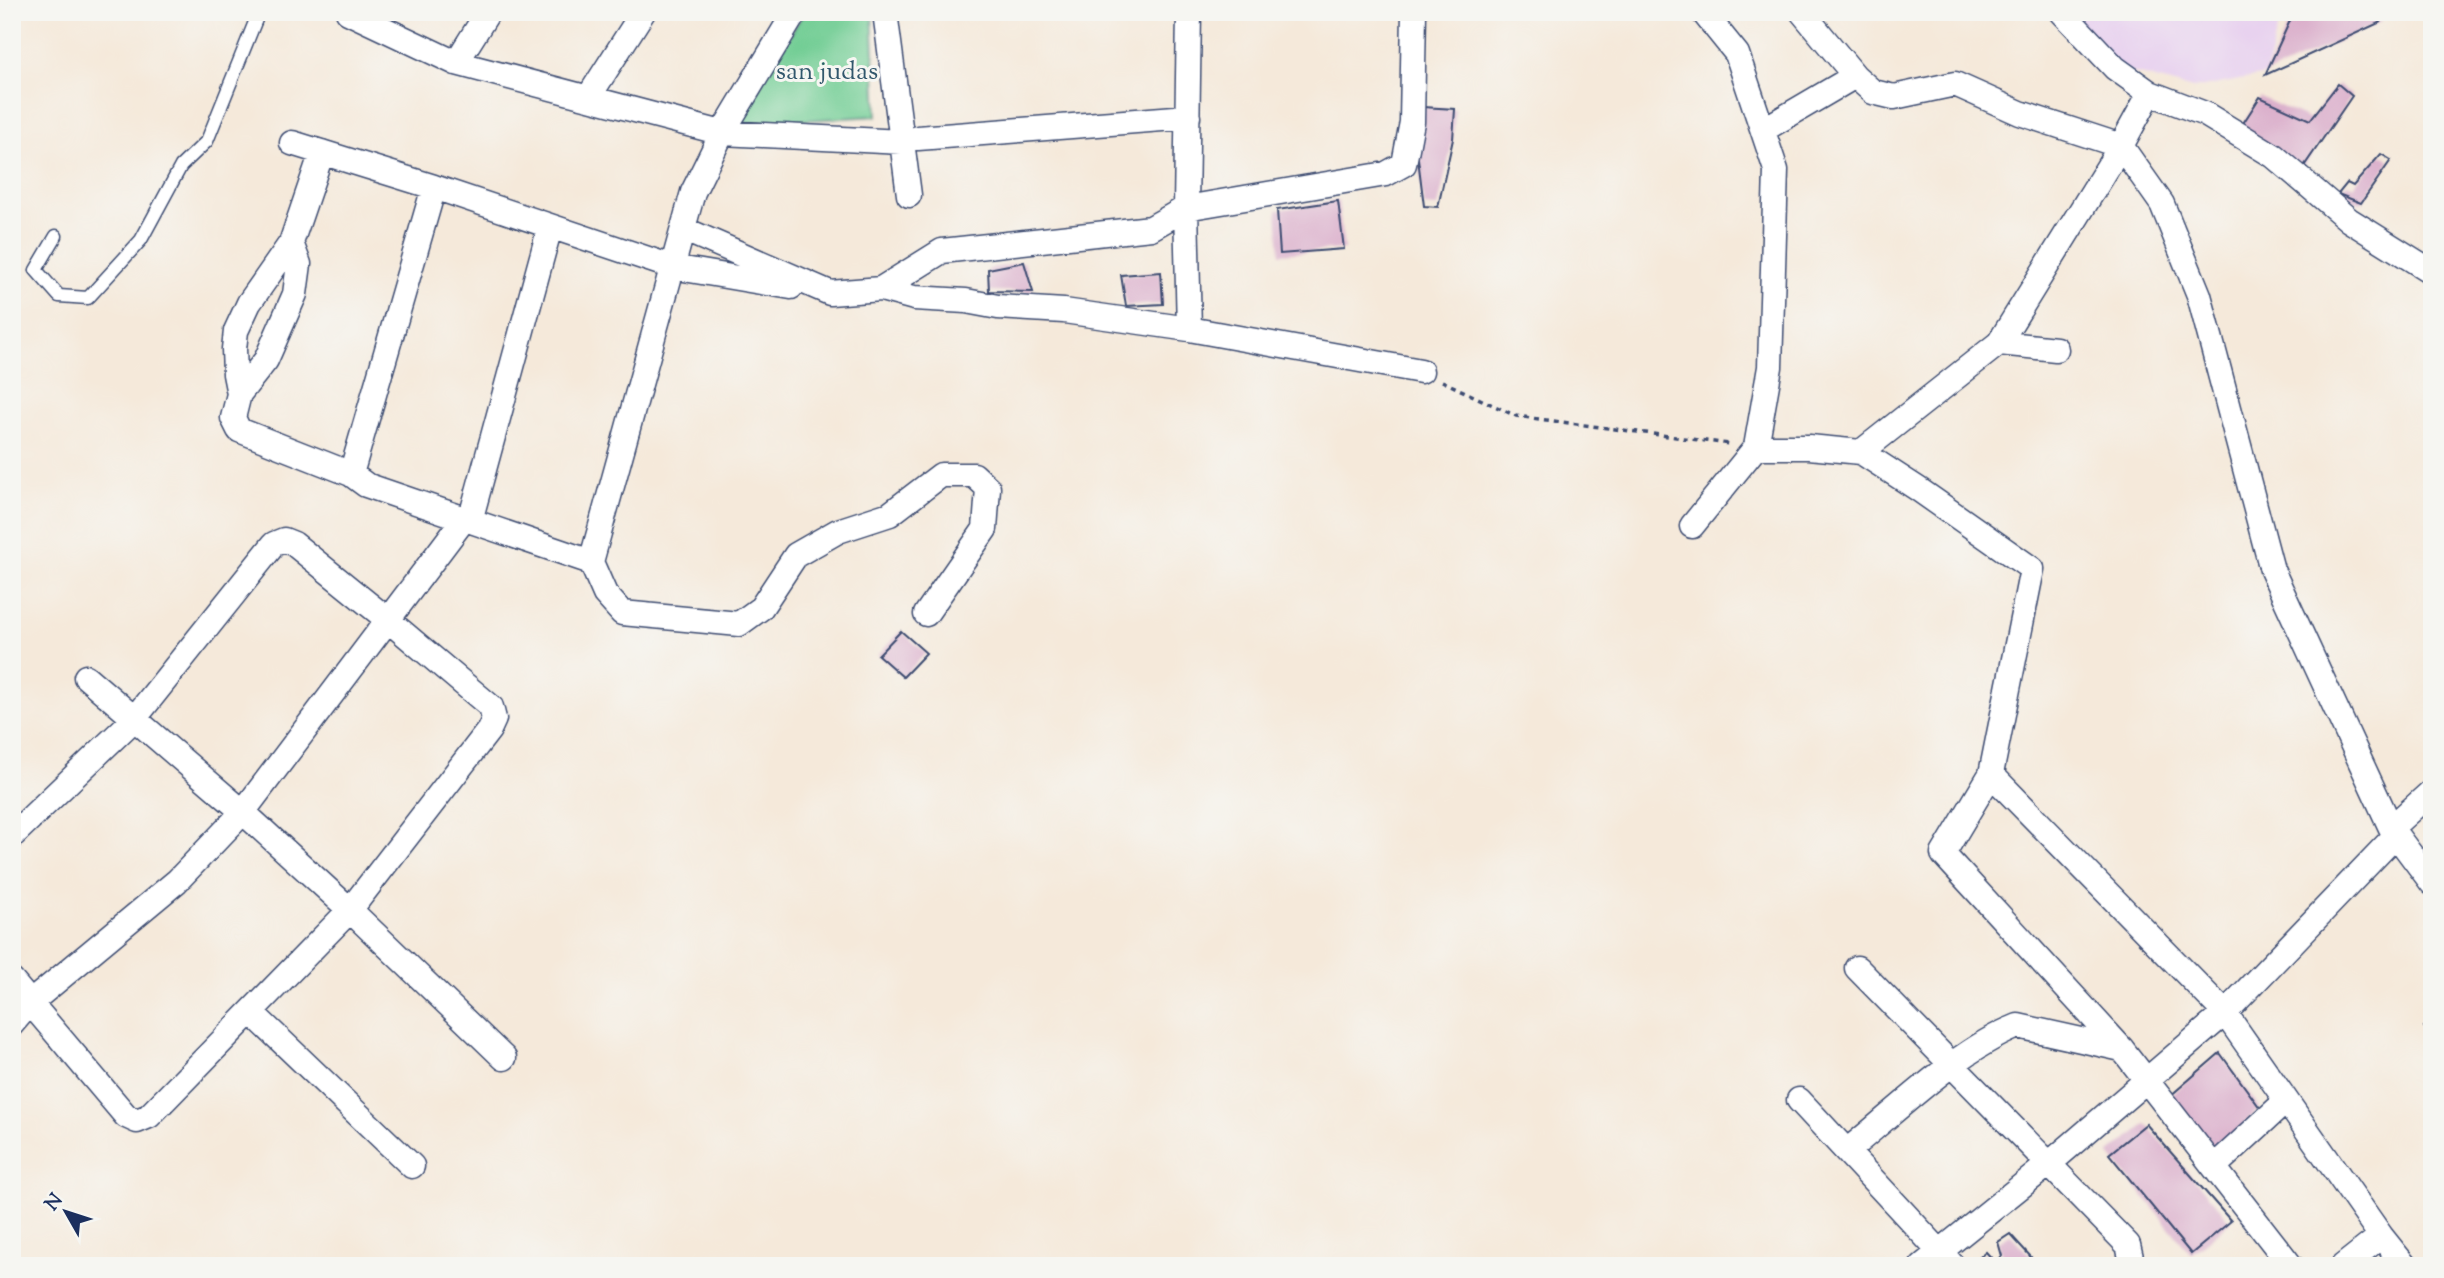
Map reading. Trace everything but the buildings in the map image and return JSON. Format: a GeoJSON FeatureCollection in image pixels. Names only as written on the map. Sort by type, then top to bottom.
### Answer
{"type":"FeatureCollection","features":[{"type":"Feature","properties":{"kind":"street"},"geometry":{"type":"LineString","coordinates":[[348,12],[456,63],[722,133],[910,140],[1188,117]]}},
{"type":"Feature","properties":{"kind":"street"},"geometry":{"type":"LineString","coordinates":[[456,63],[488,12]]}},
{"type":"Feature","properties":{"kind":"street"},"geometry":{"type":"LineString","coordinates":[[587,98],[642,12]]}},
{"type":"Feature","properties":{"kind":"street"},"geometry":{"type":"LineString","coordinates":[[795,12],[722,133],[693,191],[591,562],[605,594],[622,613],[739,624],[761,608],[796,555],[838,531],[890,514],[941,475],[974,475],[988,488],[985,529],[926,614]]}},
{"type":"Feature","properties":{"kind":"street"},"geometry":{"type":"LineString","coordinates":[[885,12],[910,140],[909,195]]}},
{"type":"Feature","properties":{"kind":"street"},"geometry":{"type":"LineString","coordinates":[[1189,12],[1186,208],[1189,329]]}},
{"type":"Feature","properties":{"kind":"street"},"geometry":{"type":"LineString","coordinates":[[881,289],[942,251],[1151,228],[1186,208],[1386,174],[1404,164],[1412,122],[1414,12]]}},
{"type":"Feature","properties":{"kind":"street"},"geometry":{"type":"LineString","coordinates":[[1692,526],[1756,447],[1770,367],[1776,170],[1737,54],[1703,12]]}},
{"type":"Feature","properties":{"kind":"street"},"geometry":{"type":"LineString","coordinates":[[1802,12],[1855,76],[1873,92],[1894,97],[1955,84],[2020,113],[2121,146],[2162,204],[2199,295],[2272,570],[2394,832],[2432,883]]}},
{"type":"Feature","properties":{"kind":"street"},"geometry":{"type":"LineString","coordinates":[[2062,12],[2115,68],[2150,93],[2205,114],[2274,156],[2349,220],[2432,272]]}},
{"type":"Feature","properties":{"kind":"street"},"geometry":{"type":"LineString","coordinates":[[1763,130],[1855,76]]}},
{"type":"Feature","properties":{"kind":"street"},"geometry":{"type":"LineString","coordinates":[[1861,452],[1999,344],[2121,146],[2150,93]]}},
{"type":"Feature","properties":{"kind":"street"},"geometry":{"type":"LineString","coordinates":[[292,143],[435,187],[672,267],[831,293],[881,289],[914,298],[1065,311],[1189,329],[1421,371]]}},
{"type":"Feature","properties":{"kind":"street"},"geometry":{"type":"LineString","coordinates":[[239,394],[235,374],[236,331],[249,303],[291,243],[322,152]]}},
{"type":"Feature","properties":{"kind":"street"},"geometry":{"type":"LineString","coordinates":[[351,474],[435,187]]}},
{"type":"Feature","properties":{"kind":"street"},"geometry":{"type":"LineString","coordinates":[[12,1024],[30,1003],[177,881],[243,811],[446,543],[467,520],[550,227]]}},
{"type":"Feature","properties":{"kind":"street"},"geometry":{"type":"LineString","coordinates":[[682,229],[831,293]]}},
{"type":"Feature","properties":{"kind":"street"},"geometry":{"type":"LineString","coordinates":[[291,243],[299,264],[295,294],[266,360],[239,394],[233,418],[239,429],[351,474],[366,485],[591,562]]}},
{"type":"Feature","properties":{"kind":"street"},"geometry":{"type":"LineString","coordinates":[[1999,344],[2056,349]]}},
{"type":"Feature","properties":{"kind":"street"},"geometry":{"type":"LineString","coordinates":[[1756,447],[1810,447],[1861,452],[2032,569],[1991,774],[1943,854],[2122,1049],[2291,1266]]}},
{"type":"Feature","properties":{"kind":"street"},"geometry":{"type":"LineString","coordinates":[[12,836],[134,719],[274,544],[284,540],[392,615],[491,707],[494,719],[489,730],[350,910],[149,1116],[137,1121],[126,1116],[12,981]]}},
{"type":"Feature","properties":{"kind":"street"},"geometry":{"type":"LineString","coordinates":[[86,677],[243,811],[504,1058]]}},
{"type":"Feature","properties":{"kind":"street"},"geometry":{"type":"LineString","coordinates":[[1991,774],[2225,1013],[2381,1236],[2405,1266]]}},
{"type":"Feature","properties":{"kind":"street"},"geometry":{"type":"LineString","coordinates":[[1799,1100],[1848,1150],[1939,1261],[2225,1013],[2432,791]]}},
{"type":"Feature","properties":{"kind":"street"},"geometry":{"type":"LineString","coordinates":[[1857,968],[2128,1245],[2133,1266]]}},
{"type":"Feature","properties":{"kind":"street"},"geometry":{"type":"LineString","coordinates":[[251,1012],[412,1166]]}},
{"type":"Feature","properties":{"kind":"street"},"geometry":{"type":"LineString","coordinates":[[1848,1150],[1953,1064],[2005,1031],[2018,1026],[2122,1049]]}},
{"type":"Feature","properties":{"kind":"street"},"geometry":{"type":"LineString","coordinates":[[2215,1166],[2286,1101]]}},
{"type":"Feature","properties":{"kind":"street"},"geometry":{"type":"LineString","coordinates":[[2343,1266],[2381,1236]]}},
{"type":"Feature","properties":{"kind":"lane"},"geometry":{"type":"LineString","coordinates":[[56,236],[36,270],[59,296],[88,298],[141,240],[181,166],[207,141],[259,12]]}},
{"type":"Feature","properties":{"kind":"path"},"geometry":{"type":"LineString","coordinates":[[1421,371],[1516,416],[1756,447]]}},
{"type":"Feature","properties":{"kind":"shaded area"},"geometry":{"type":"Polygon","coordinates":[[[2064,12],[2282,12],[2265,75],[2193,89],[2115,68],[2064,12]]]}},
{"type":"Feature","properties":{"kind":"green space","name":"san judas"},"geometry":{"type":"Polygon","coordinates":[[[804,12],[872,12],[877,116],[737,124],[804,12]]]}}]}
